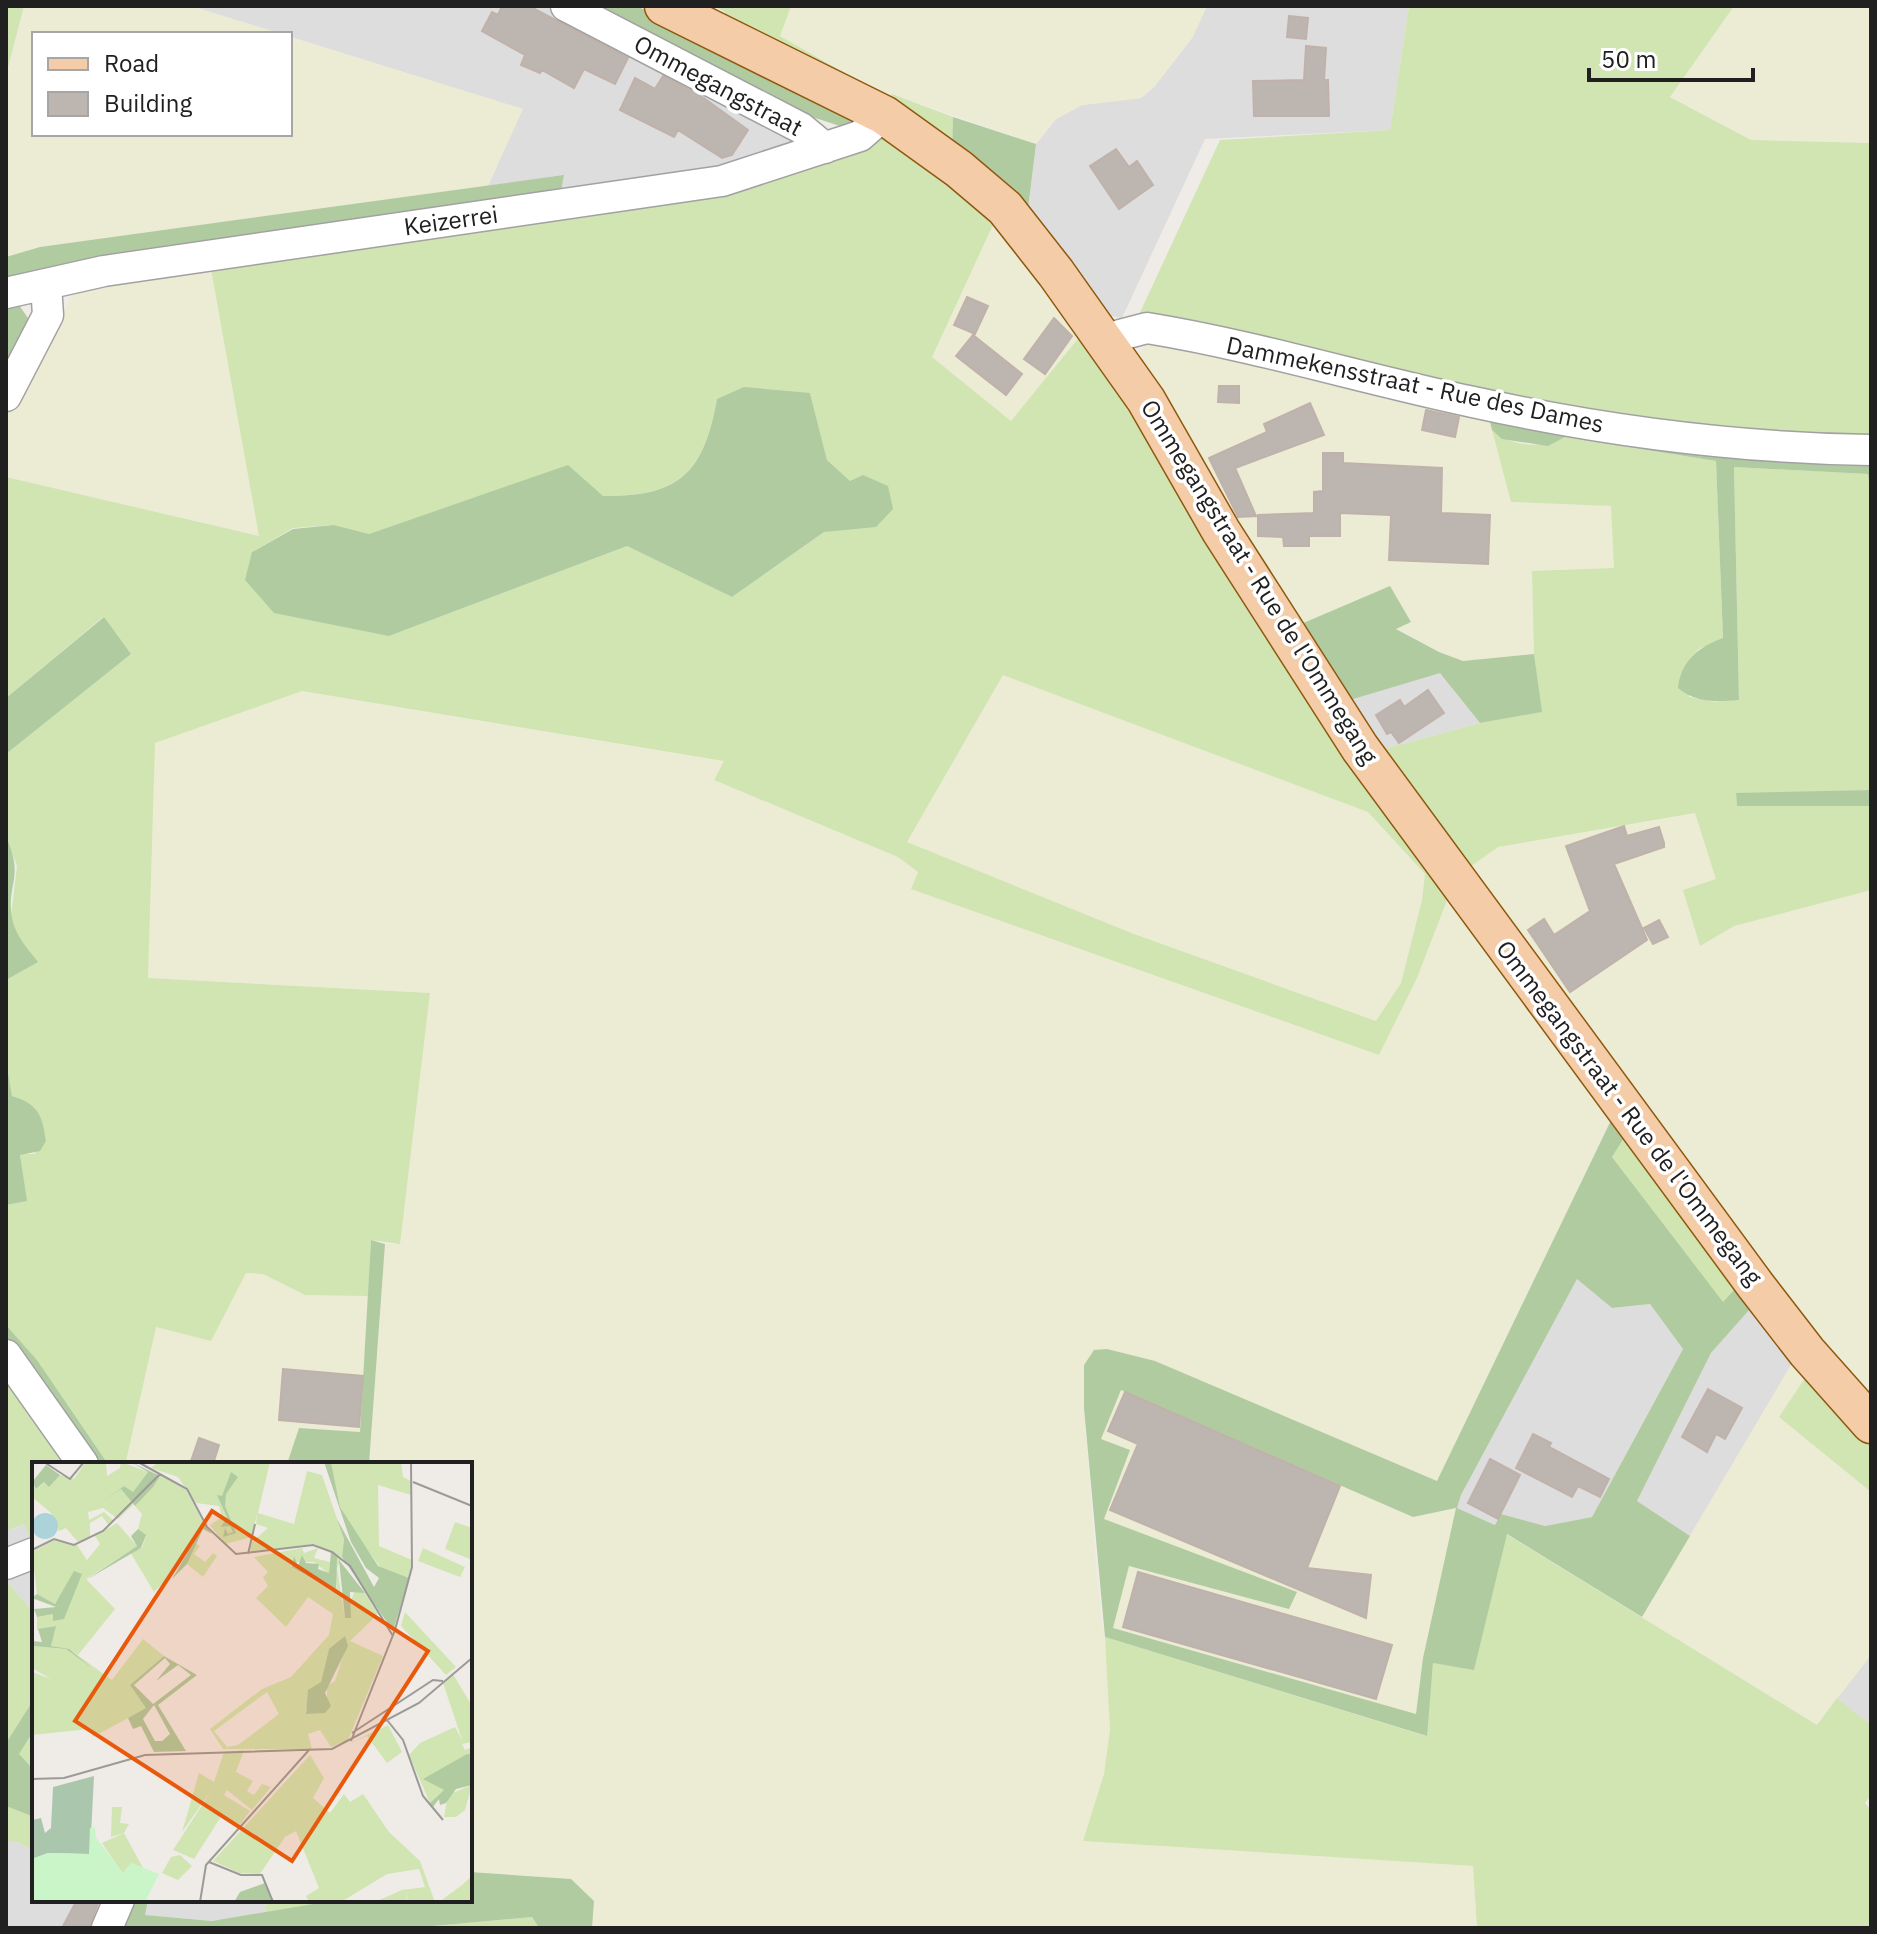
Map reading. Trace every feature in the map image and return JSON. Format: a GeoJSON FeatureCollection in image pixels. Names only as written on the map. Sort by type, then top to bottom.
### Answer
{"type":"FeatureCollection","features":[{"type":"Feature","properties":{"kind":"main road","name":"Ommegangstraat - Rue de l'Ommegang"},"geometry":{"type":"LineString","coordinates":[[664,6],[884,115],[959,169],[1005,208],[1146,400],[1221,531],[1360,748],[1756,1286],[1807,1352],[1871,1424]]}},
{"type":"Feature","properties":{"kind":"street","name":"Ommegangstraat"},"geometry":{"type":"LineString","coordinates":[[566,6],[801,128],[825,148]]}},
{"type":"Feature","properties":{"kind":"street","name":"Keizerrei"},"geometry":{"type":"LineString","coordinates":[[6,293],[76,276],[159,262],[722,181],[860,136],[884,115]]}},
{"type":"Feature","properties":{"kind":"street"},"geometry":{"type":"LineString","coordinates":[[6,396],[48,315],[46,285]]}},
{"type":"Feature","properties":{"kind":"street","name":"Dammekensstraat - Rue des Dames"},"geometry":{"type":"LineString","coordinates":[[1107,345],[1120,335],[1147,328],[1584,424],[1732,445],[1871,450]]}},
{"type":"Feature","properties":{"kind":"street"},"geometry":{"type":"LineString","coordinates":[[6,1355],[82,1462]]}},
{"type":"Feature","properties":{"kind":"street"},"geometry":{"type":"LineString","coordinates":[[6,1564],[32,1554]]}},
{"type":"Feature","properties":{"kind":"street"},"geometry":{"type":"LineString","coordinates":[[107,1928],[118,1902]]}},
{"type":"Feature","properties":{"kind":"shaded area"},"geometry":{"type":"Polygon","coordinates":[[[191,6],[548,6],[799,132],[799,140],[782,155],[560,198],[564,176],[488,186],[522,109],[292,37],[292,32],[275,32],[191,6]]]}},
{"type":"Feature","properties":{"kind":"shaded area"},"geometry":{"type":"Polygon","coordinates":[[[1207,6],[1409,6],[1390,130],[1205,139],[1122,318],[1106,315],[1027,217],[1036,144],[1056,119],[1082,105],[1141,98],[1154,87],[1192,38],[1207,6]]]}},
{"type":"Feature","properties":{"kind":"shaded area"},"geometry":{"type":"Polygon","coordinates":[[[1868,500],[1871,500],[1871,626],[1869,626],[1868,500]]]}},
{"type":"Feature","properties":{"kind":"shaded area"},"geometry":{"type":"Polygon","coordinates":[[[1440,672],[1480,723],[1373,752],[1340,703],[1440,672]]]}},
{"type":"Feature","properties":{"kind":"shaded area"},"geometry":{"type":"Polygon","coordinates":[[[1577,1278],[1612,1308],[1650,1304],[1683,1349],[1592,1517],[1545,1526],[1501,1514],[1496,1525],[1457,1508],[1461,1495],[1577,1278]]]}},
{"type":"Feature","properties":{"kind":"shaded area"},"geometry":{"type":"Polygon","coordinates":[[[1756,1300],[1797,1355],[1690,1536],[1637,1501],[1711,1353],[1756,1300]]]}},
{"type":"Feature","properties":{"kind":"shaded area"},"geometry":{"type":"Polygon","coordinates":[[[24,1524],[32,1548],[6,1559],[6,1531],[24,1524]]]}},
{"type":"Feature","properties":{"kind":"shaded area"},"geometry":{"type":"Polygon","coordinates":[[[32,1562],[32,1611],[6,1581],[6,1572],[32,1562]]]}},
{"type":"Feature","properties":{"kind":"shaded area"},"geometry":{"type":"Polygon","coordinates":[[[1871,1655],[1871,1725],[1837,1698],[1871,1655]]]}},
{"type":"Feature","properties":{"kind":"shaded area"},"geometry":{"type":"Polygon","coordinates":[[[6,1842],[18,1842],[32,1850],[32,1902],[108,1902],[94,1928],[6,1928],[6,1842]]]}},
{"type":"Feature","properties":{"kind":"shaded area"},"geometry":{"type":"Polygon","coordinates":[[[147,1902],[267,1902],[265,1914],[212,1921],[144,1915],[147,1902]]]}},
{"type":"Feature","properties":{"kind":"green space"},"geometry":{"type":"Polygon","coordinates":[[[6,6],[24,6],[6,75],[6,6]]]}},
{"type":"Feature","properties":{"kind":"green space"},"geometry":{"type":"Polygon","coordinates":[[[24,6],[191,6],[275,32],[32,32],[32,136],[292,136],[292,38],[523,109],[488,186],[40,247],[6,257],[6,75],[24,6]]]}},
{"type":"Feature","properties":{"kind":"green space"},"geometry":{"type":"Polygon","coordinates":[[[591,6],[637,6],[856,121],[849,129],[800,113],[591,6]]]}},
{"type":"Feature","properties":{"kind":"green space"},"geometry":{"type":"Polygon","coordinates":[[[714,6],[791,6],[780,36],[890,99],[892,94],[953,117],[952,150],[727,30],[725,12],[714,6]]]}},
{"type":"Feature","properties":{"kind":"green space"},"geometry":{"type":"Polygon","coordinates":[[[791,6],[1207,6],[1192,38],[1154,87],[1141,98],[1082,105],[1056,119],[1036,144],[892,94],[890,99],[845,76],[780,36],[791,6]]]}},
{"type":"Feature","properties":{"kind":"green space"},"geometry":{"type":"Polygon","coordinates":[[[1409,6],[1734,6],[1670,97],[1751,140],[1871,143],[1871,441],[1644,425],[1137,319],[1220,140],[1390,130],[1409,6]]]}},
{"type":"Feature","properties":{"kind":"green space"},"geometry":{"type":"Polygon","coordinates":[[[1734,6],[1871,6],[1871,143],[1751,140],[1670,96],[1734,6]]]}},
{"type":"Feature","properties":{"kind":"green space"},"geometry":{"type":"Polygon","coordinates":[[[953,117],[1036,144],[1027,217],[952,150],[953,117]]]}},
{"type":"Feature","properties":{"kind":"green space"},"geometry":{"type":"Polygon","coordinates":[[[884,137],[997,216],[932,357],[1011,421],[1086,329],[1451,890],[1417,978],[1379,1055],[911,889],[918,872],[898,857],[714,780],[724,761],[302,691],[155,743],[148,978],[430,993],[400,1244],[371,1240],[368,1296],[305,1295],[263,1274],[246,1273],[211,1341],[156,1327],[125,1462],[107,1462],[37,1360],[6,1325],[6,1205],[26,1201],[20,1154],[34,1154],[46,1141],[37,1112],[28,1103],[12,1096],[6,1061],[6,980],[37,962],[16,932],[11,916],[17,866],[6,837],[6,754],[131,654],[103,617],[6,698],[6,477],[259,536],[210,264],[756,180],[884,137]],[[810,393],[717,399],[704,445],[695,462],[684,475],[651,492],[602,496],[568,466],[369,534],[334,525],[293,528],[252,552],[389,636],[627,546],[732,597],[824,532],[845,528],[850,481],[827,460],[810,393]],[[1003,675],[907,842],[1134,934],[1376,1021],[1401,983],[1422,900],[1425,874],[1368,812],[1003,675]]]}},
{"type":"Feature","properties":{"kind":"green space"},"geometry":{"type":"Polygon","coordinates":[[[564,175],[560,198],[6,288],[6,257],[40,247],[564,175]]]}},
{"type":"Feature","properties":{"kind":"green space"},"geometry":{"type":"Polygon","coordinates":[[[997,216],[1086,329],[1011,422],[931,356],[997,216]]]}},
{"type":"Feature","properties":{"kind":"green space"},"geometry":{"type":"Polygon","coordinates":[[[210,264],[260,536],[6,477],[6,407],[75,291],[210,264]]]}},
{"type":"Feature","properties":{"kind":"green space"},"geometry":{"type":"Polygon","coordinates":[[[6,303],[19,305],[30,321],[6,379],[6,303]]]}},
{"type":"Feature","properties":{"kind":"green space"},"geometry":{"type":"Polygon","coordinates":[[[1148,343],[1487,409],[1511,502],[1611,506],[1614,568],[1532,572],[1534,654],[1463,661],[1439,652],[1396,628],[1411,622],[1294,627],[1134,358],[1148,343]]]}},
{"type":"Feature","properties":{"kind":"green space"},"geometry":{"type":"Polygon","coordinates":[[[744,387],[810,393],[827,460],[850,481],[863,475],[888,486],[893,509],[876,527],[824,532],[732,597],[627,546],[389,636],[274,613],[245,580],[252,552],[293,529],[334,525],[369,534],[568,465],[603,496],[651,492],[684,475],[696,462],[712,424],[717,399],[744,387]]]}},
{"type":"Feature","properties":{"kind":"green space"},"geometry":{"type":"Polygon","coordinates":[[[1487,409],[1871,454],[1871,500],[1868,474],[1734,467],[1739,700],[1699,699],[1678,688],[1683,670],[1692,656],[1723,638],[1716,461],[1565,437],[1548,446],[1502,439],[1492,430],[1487,409]]]}},
{"type":"Feature","properties":{"kind":"green space"},"geometry":{"type":"Polygon","coordinates":[[[1492,430],[1518,443],[1538,445],[1565,437],[1716,461],[1723,639],[1699,649],[1689,659],[1689,697],[1716,702],[1739,699],[1734,467],[1869,474],[1871,790],[1736,794],[1737,806],[1871,806],[1871,890],[1734,926],[1700,946],[1683,890],[1716,879],[1695,813],[1498,847],[1463,872],[1373,752],[1480,723],[1541,712],[1534,654],[1532,571],[1614,568],[1611,506],[1511,502],[1492,430]]]}},
{"type":"Feature","properties":{"kind":"green space"},"geometry":{"type":"Polygon","coordinates":[[[1390,586],[1411,622],[1396,629],[1439,652],[1463,661],[1534,654],[1542,712],[1480,723],[1440,673],[1340,703],[1294,627],[1390,586]]]}},
{"type":"Feature","properties":{"kind":"green space"},"geometry":{"type":"Polygon","coordinates":[[[104,617],[131,654],[6,754],[6,698],[104,617]]]}},
{"type":"Feature","properties":{"kind":"green space"},"geometry":{"type":"Polygon","coordinates":[[[1003,675],[1368,812],[1425,874],[1422,900],[1401,983],[1377,1021],[1134,934],[907,842],[1003,675]]]}},
{"type":"Feature","properties":{"kind":"green space"},"geometry":{"type":"Polygon","coordinates":[[[301,691],[725,761],[714,780],[898,857],[918,872],[911,889],[1379,1055],[1417,978],[1451,890],[1616,1110],[1437,1481],[1155,1362],[1107,1349],[1084,1365],[1084,1408],[1097,1578],[1107,1660],[1110,1730],[1104,1774],[1083,1841],[1473,1866],[1477,1928],[592,1928],[594,1901],[571,1879],[472,1872],[472,1462],[369,1462],[385,1244],[400,1244],[430,993],[147,978],[154,743],[301,691]]]}},
{"type":"Feature","properties":{"kind":"green space"},"geometry":{"type":"Polygon","coordinates":[[[1871,790],[1871,806],[1737,806],[1736,793],[1871,790]]]}},
{"type":"Feature","properties":{"kind":"green space"},"geometry":{"type":"Polygon","coordinates":[[[1696,813],[1717,879],[1700,946],[1734,926],[1871,890],[1871,1406],[1463,872],[1498,847],[1696,813]]]}},
{"type":"Feature","properties":{"kind":"green space"},"geometry":{"type":"Polygon","coordinates":[[[6,837],[15,871],[12,918],[22,942],[38,962],[6,980],[6,837]]]}},
{"type":"Feature","properties":{"kind":"green space"},"geometry":{"type":"Polygon","coordinates":[[[6,1061],[12,1096],[37,1111],[46,1141],[40,1151],[20,1155],[27,1201],[6,1205],[6,1061]]]}},
{"type":"Feature","properties":{"kind":"green space"},"geometry":{"type":"Polygon","coordinates":[[[1616,1110],[1629,1130],[1612,1157],[1723,1302],[1734,1290],[1749,1310],[1711,1353],[1637,1501],[1690,1536],[1642,1617],[1507,1534],[1474,1670],[1433,1663],[1427,1736],[1105,1637],[1084,1408],[1084,1365],[1094,1350],[1107,1349],[1155,1361],[1437,1481],[1616,1110]],[[1577,1279],[1461,1495],[1457,1508],[1495,1525],[1501,1514],[1545,1526],[1592,1517],[1683,1349],[1650,1304],[1612,1308],[1577,1279]],[[1121,1390],[1101,1439],[1130,1450],[1104,1519],[1297,1592],[1289,1609],[1129,1566],[1113,1628],[1416,1714],[1423,1658],[1456,1508],[1413,1517],[1121,1390]]]}},
{"type":"Feature","properties":{"kind":"green space"},"geometry":{"type":"Polygon","coordinates":[[[1629,1130],[1756,1300],[1749,1310],[1734,1290],[1723,1303],[1612,1157],[1629,1130]]]}},
{"type":"Feature","properties":{"kind":"green space"},"geometry":{"type":"Polygon","coordinates":[[[371,1240],[385,1244],[369,1462],[288,1462],[299,1428],[360,1432],[371,1240]]]}},
{"type":"Feature","properties":{"kind":"green space"},"geometry":{"type":"Polygon","coordinates":[[[245,1273],[263,1274],[305,1295],[368,1296],[360,1432],[299,1428],[288,1462],[125,1462],[155,1326],[234,1297],[245,1273]]]}},
{"type":"Feature","properties":{"kind":"green space"},"geometry":{"type":"Polygon","coordinates":[[[6,1325],[37,1360],[107,1462],[93,1462],[6,1342],[6,1325]]]}},
{"type":"Feature","properties":{"kind":"green space"},"geometry":{"type":"Polygon","coordinates":[[[1797,1355],[1809,1372],[1780,1417],[1871,1492],[1871,1655],[1817,1725],[1642,1617],[1797,1355]]]}},
{"type":"Feature","properties":{"kind":"green space"},"geometry":{"type":"Polygon","coordinates":[[[6,1371],[73,1462],[32,1462],[32,1545],[24,1524],[6,1531],[6,1371]]]}},
{"type":"Feature","properties":{"kind":"green space"},"geometry":{"type":"Polygon","coordinates":[[[1809,1372],[1838,1412],[1871,1446],[1871,1492],[1779,1417],[1809,1372]]]}},
{"type":"Feature","properties":{"kind":"green space"},"geometry":{"type":"Polygon","coordinates":[[[1121,1390],[1413,1517],[1457,1508],[1423,1658],[1416,1714],[1112,1628],[1128,1566],[1288,1609],[1296,1593],[1104,1519],[1130,1450],[1101,1439],[1121,1390]]]}},
{"type":"Feature","properties":{"kind":"green space"},"geometry":{"type":"Polygon","coordinates":[[[1506,1534],[1817,1725],[1837,1698],[1871,1725],[1871,1795],[1865,1803],[1871,1810],[1871,1928],[1477,1928],[1473,1866],[1083,1841],[1104,1774],[1110,1730],[1105,1637],[1426,1736],[1433,1663],[1474,1669],[1506,1534]]]}},
{"type":"Feature","properties":{"kind":"green space"},"geometry":{"type":"Polygon","coordinates":[[[6,1581],[32,1611],[32,1702],[6,1743],[6,1581]]]}},
{"type":"Feature","properties":{"kind":"green space"},"geometry":{"type":"Polygon","coordinates":[[[32,1702],[32,1733],[19,1754],[32,1768],[32,1816],[6,1806],[6,1743],[32,1702]]]}},
{"type":"Feature","properties":{"kind":"green space"},"geometry":{"type":"Polygon","coordinates":[[[32,1733],[32,1768],[18,1754],[32,1733]]]}},
{"type":"Feature","properties":{"kind":"green space"},"geometry":{"type":"Polygon","coordinates":[[[6,1806],[32,1816],[32,1850],[18,1842],[6,1842],[6,1806]]]}},
{"type":"Feature","properties":{"kind":"green space"},"geometry":{"type":"Polygon","coordinates":[[[472,1872],[571,1879],[594,1901],[592,1928],[539,1928],[532,1917],[411,1928],[119,1928],[126,1902],[148,1902],[145,1915],[212,1921],[325,1902],[472,1902],[472,1872]]]}},
{"type":"Feature","properties":{"kind":"green space"},"geometry":{"type":"Polygon","coordinates":[[[267,1902],[327,1902],[265,1914],[267,1902]]]}},
{"type":"Feature","properties":{"kind":"green space"},"geometry":{"type":"Polygon","coordinates":[[[532,1917],[539,1928],[411,1928],[532,1917]]]}},
{"type":"Feature","properties":{"kind":"building"},"geometry":{"type":"Polygon","coordinates":[[[502,6],[529,6],[628,58],[615,84],[584,69],[574,88],[542,70],[540,73],[521,65],[525,55],[482,31],[492,12],[498,15],[502,6]]]}},
{"type":"Feature","properties":{"kind":"building"},"geometry":{"type":"Polygon","coordinates":[[[1289,16],[1308,18],[1306,39],[1287,37],[1289,16]]]}},
{"type":"Feature","properties":{"kind":"building"},"geometry":{"type":"Polygon","coordinates":[[[1306,46],[1326,48],[1324,80],[1328,80],[1329,116],[1254,116],[1253,81],[1304,80],[1306,46]]]}},
{"type":"Feature","properties":{"kind":"building"},"geometry":{"type":"Polygon","coordinates":[[[663,76],[701,96],[748,130],[732,155],[722,158],[678,130],[674,137],[620,110],[635,78],[655,89],[663,76]]]}},
{"type":"Feature","properties":{"kind":"building"},"geometry":{"type":"Polygon","coordinates":[[[1116,149],[1129,167],[1137,161],[1153,185],[1119,209],[1090,166],[1116,149]]]}},
{"type":"Feature","properties":{"kind":"building"},"geometry":{"type":"Polygon","coordinates":[[[967,297],[988,306],[975,334],[954,325],[967,297]]]}},
{"type":"Feature","properties":{"kind":"building"},"geometry":{"type":"Polygon","coordinates":[[[1054,318],[1072,336],[1045,374],[1024,359],[1054,318]]]}},
{"type":"Feature","properties":{"kind":"building"},"geometry":{"type":"Polygon","coordinates":[[[973,335],[1022,374],[1006,395],[956,356],[973,335]]]}},
{"type":"Feature","properties":{"kind":"building"},"geometry":{"type":"Polygon","coordinates":[[[1219,386],[1239,386],[1239,403],[1218,402],[1219,386]]]}},
{"type":"Feature","properties":{"kind":"building"},"geometry":{"type":"Polygon","coordinates":[[[1310,403],[1324,435],[1235,468],[1256,516],[1238,517],[1209,458],[1267,432],[1264,424],[1310,403]]]}},
{"type":"Feature","properties":{"kind":"building"},"geometry":{"type":"Polygon","coordinates":[[[1426,410],[1459,417],[1455,437],[1422,430],[1426,410]]]}},
{"type":"Feature","properties":{"kind":"building"},"geometry":{"type":"Polygon","coordinates":[[[1323,453],[1343,453],[1343,463],[1442,468],[1441,513],[1490,515],[1488,564],[1389,560],[1391,515],[1340,513],[1340,536],[1309,536],[1309,546],[1284,546],[1283,537],[1258,536],[1258,515],[1314,513],[1314,492],[1323,491],[1323,453]]]}},
{"type":"Feature","properties":{"kind":"building"},"geometry":{"type":"Polygon","coordinates":[[[1428,690],[1444,713],[1399,743],[1391,732],[1387,734],[1376,715],[1400,700],[1404,707],[1428,690]]]}},
{"type":"Feature","properties":{"kind":"building"},"geometry":{"type":"Polygon","coordinates":[[[1624,826],[1627,836],[1659,827],[1664,843],[1664,847],[1614,864],[1647,940],[1570,992],[1528,930],[1544,919],[1554,935],[1590,911],[1566,846],[1624,826]]]}},
{"type":"Feature","properties":{"kind":"building"},"geometry":{"type":"Polygon","coordinates":[[[1659,920],[1668,937],[1653,944],[1644,928],[1659,920]]]}},
{"type":"Feature","properties":{"kind":"building"},"geometry":{"type":"Polygon","coordinates":[[[283,1369],[363,1376],[359,1427],[279,1420],[283,1369]]]}},
{"type":"Feature","properties":{"kind":"building"},"geometry":{"type":"Polygon","coordinates":[[[1708,1389],[1742,1408],[1725,1439],[1716,1434],[1707,1452],[1682,1437],[1708,1389]]]}},
{"type":"Feature","properties":{"kind":"building"},"geometry":{"type":"Polygon","coordinates":[[[1125,1392],[1340,1486],[1307,1568],[1371,1575],[1366,1618],[1110,1510],[1138,1444],[1108,1431],[1125,1392]]]}},
{"type":"Feature","properties":{"kind":"building"},"geometry":{"type":"Polygon","coordinates":[[[1533,1434],[1551,1443],[1549,1447],[1609,1479],[1600,1497],[1578,1486],[1572,1497],[1516,1468],[1533,1434]]]}},
{"type":"Feature","properties":{"kind":"building"},"geometry":{"type":"Polygon","coordinates":[[[199,1438],[219,1445],[214,1462],[191,1462],[199,1438]]]}},
{"type":"Feature","properties":{"kind":"building"},"geometry":{"type":"Polygon","coordinates":[[[1490,1459],[1520,1475],[1498,1519],[1468,1503],[1490,1459]]]}},
{"type":"Feature","properties":{"kind":"building"},"geometry":{"type":"Polygon","coordinates":[[[1138,1572],[1392,1645],[1376,1699],[1123,1627],[1138,1572]]]}},
{"type":"Feature","properties":{"kind":"building"},"geometry":{"type":"Polygon","coordinates":[[[76,1902],[98,1902],[90,1925],[62,1928],[76,1902]]]}}]}
